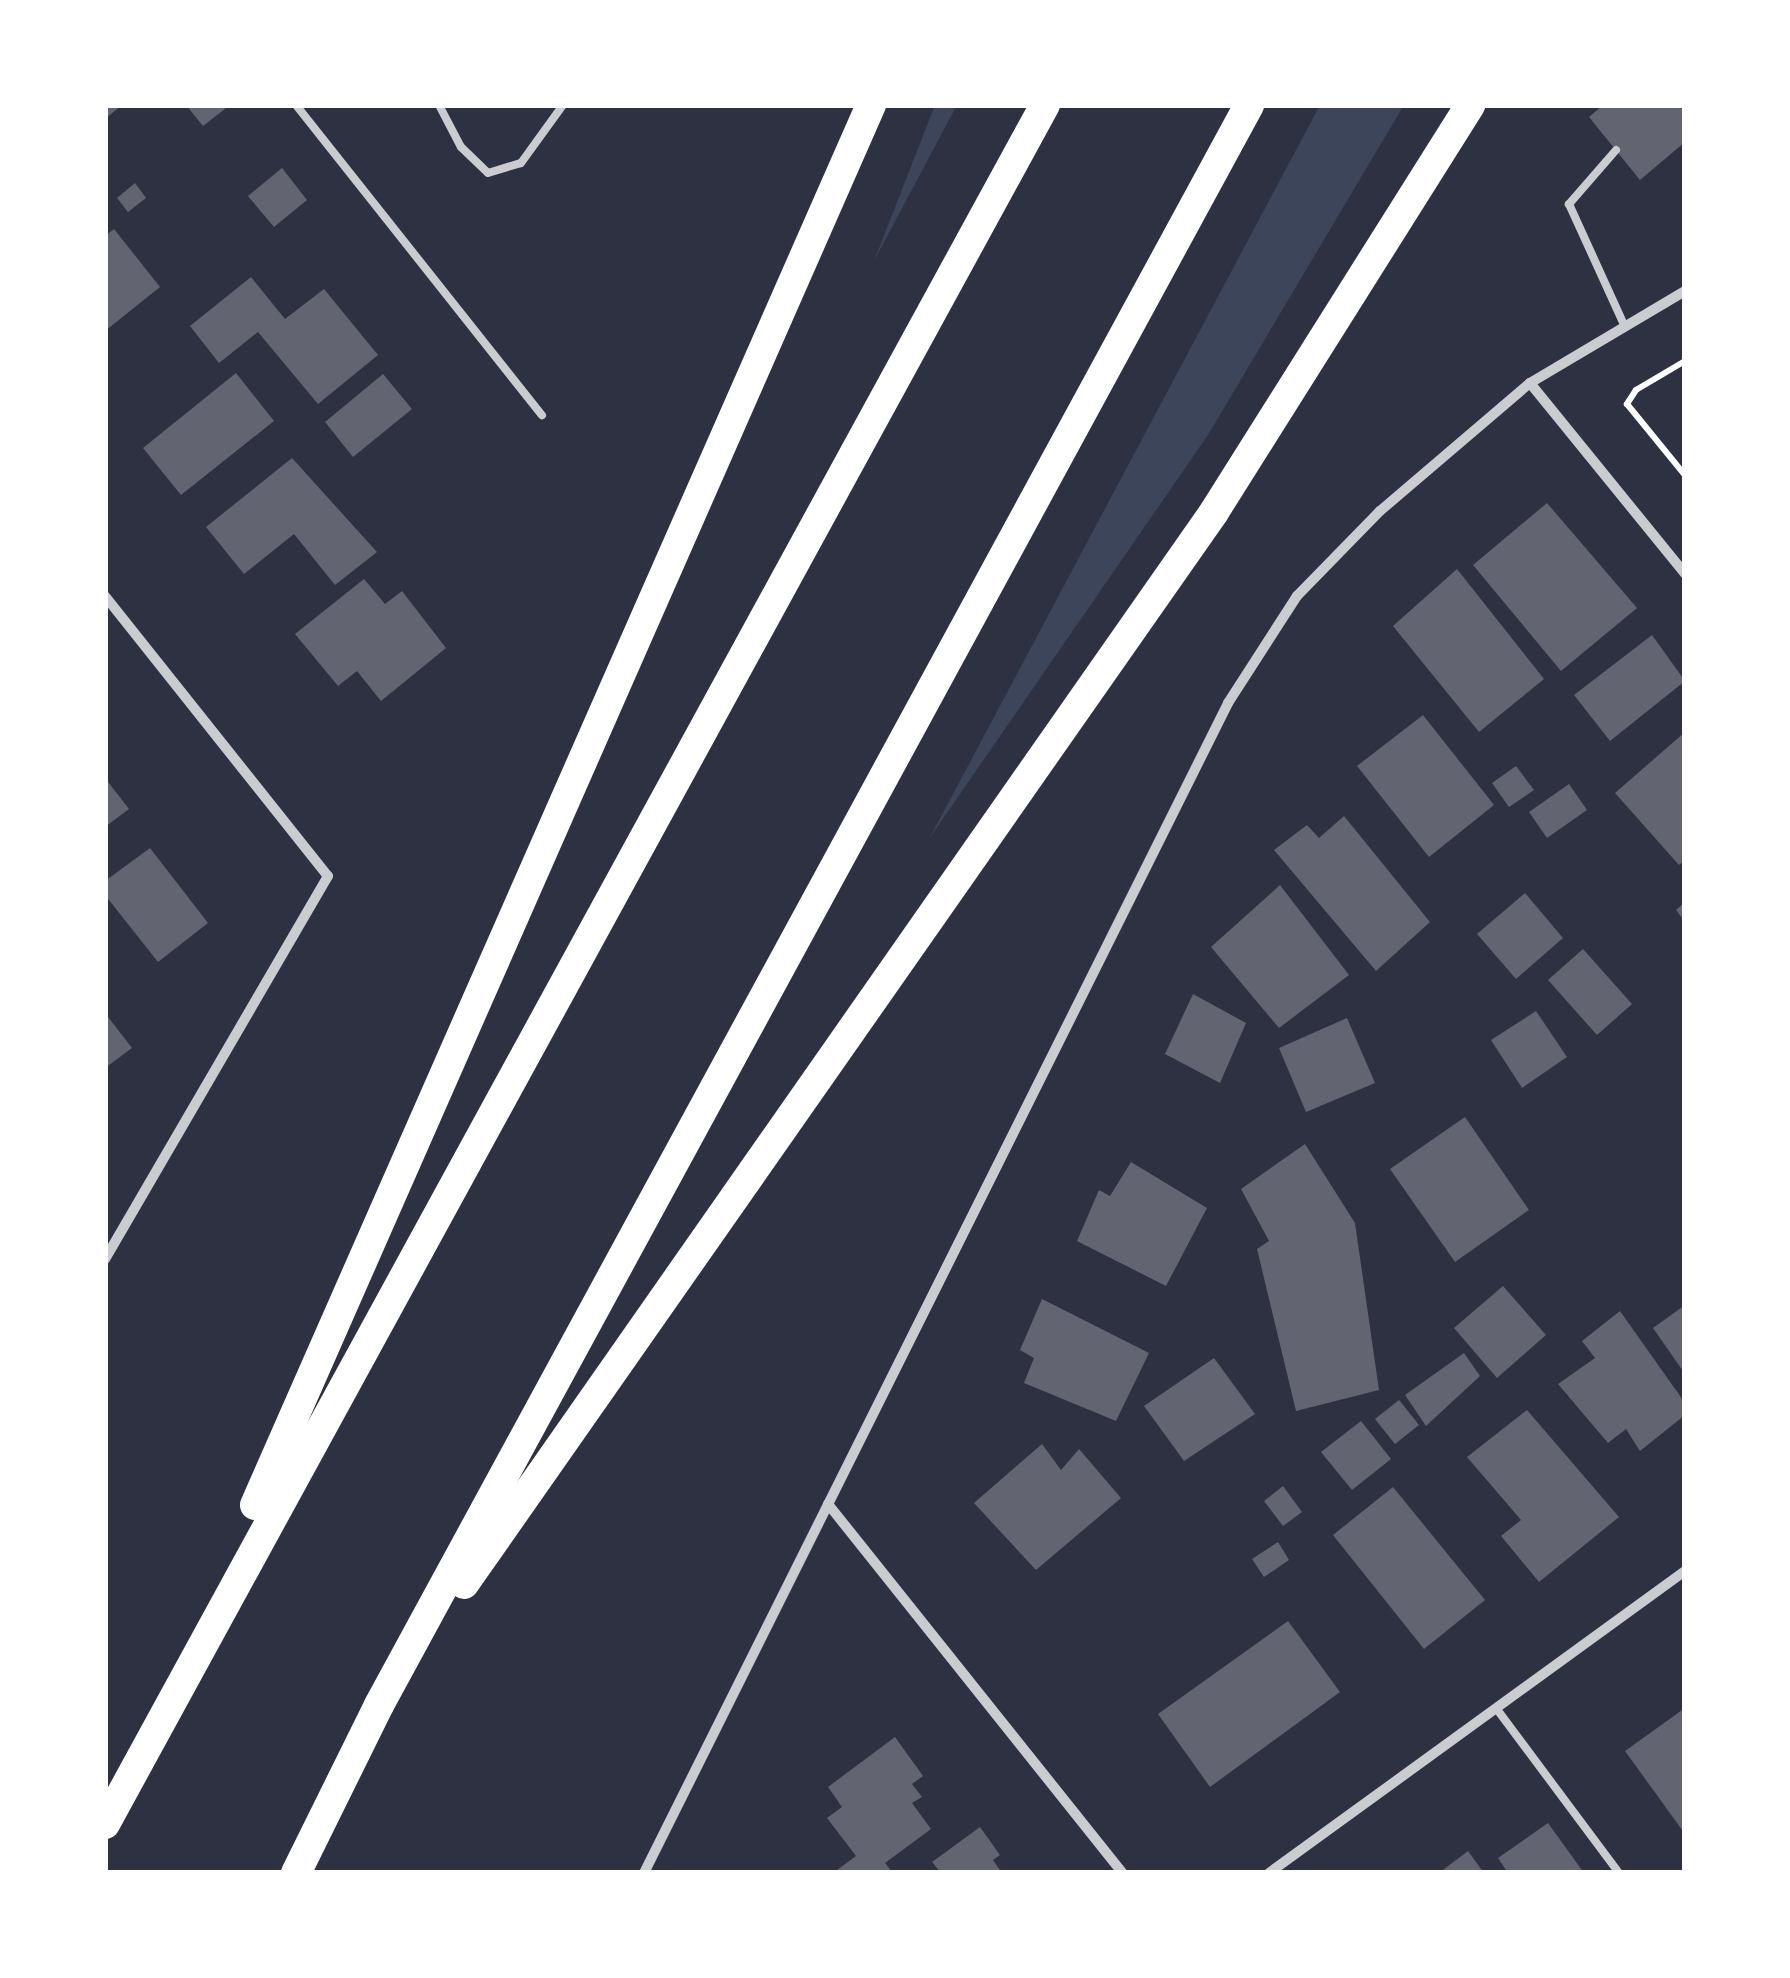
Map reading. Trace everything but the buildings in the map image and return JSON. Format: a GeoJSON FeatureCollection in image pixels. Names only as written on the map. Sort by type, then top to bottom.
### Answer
{"type":"FeatureCollection","features":[{"type":"Feature","properties":{"kind":"highway"},"geometry":{"type":"LineString","coordinates":[[171,1695],[871,105]]}},
{"type":"Feature","properties":{"kind":"highway"},"geometry":{"type":"LineString","coordinates":[[105,1824],[171,1695],[1044,105]]}},
{"type":"Feature","properties":{"kind":"highway"},"geometry":{"type":"LineString","coordinates":[[296,1873],[379,1705],[1249,105]]}},
{"type":"Feature","properties":{"kind":"highway"},"geometry":{"type":"LineString","coordinates":[[379,1705],[1214,512],[1470,105]]}},
{"type":"Feature","properties":{"kind":"street"},"geometry":{"type":"LineString","coordinates":[[644,1873],[1228,702],[1297,596],[1380,512],[1530,384],[1685,291]]}},
{"type":"Feature","properties":{"kind":"street"},"geometry":{"type":"LineString","coordinates":[[1530,384],[1685,574]]}},
{"type":"Feature","properties":{"kind":"street"},"geometry":{"type":"LineString","coordinates":[[105,596],[328,876],[105,1259]]}},
{"type":"Feature","properties":{"kind":"street"},"geometry":{"type":"LineString","coordinates":[[828,1504],[1123,1873]]}},
{"type":"Feature","properties":{"kind":"street"},"geometry":{"type":"LineString","coordinates":[[1270,1873],[1685,1570]]}},
{"type":"Feature","properties":{"kind":"lane"},"geometry":{"type":"LineString","coordinates":[[296,105],[542,415]]}},
{"type":"Feature","properties":{"kind":"lane"},"geometry":{"type":"LineString","coordinates":[[439,105],[461,147],[488,173],[521,164],[563,105]]}},
{"type":"Feature","properties":{"kind":"lane"},"geometry":{"type":"LineString","coordinates":[[1616,150],[1569,204],[1625,327]]}},
{"type":"Feature","properties":{"kind":"lane"},"geometry":{"type":"LineString","coordinates":[[1496,1708],[1619,1873]]}},
{"type":"Feature","properties":{"kind":"path"},"geometry":{"type":"LineString","coordinates":[[1685,360],[1636,390],[1627,404],[1685,475]]}},
{"type":"Feature","properties":{"kind":"shaded area"},"geometry":{"type":"Polygon","coordinates":[[[935,105],[957,105],[874,261],[935,105]]]}},
{"type":"Feature","properties":{"kind":"shaded area"},"geometry":{"type":"Polygon","coordinates":[[[1320,105],[1404,105],[1208,435],[929,839],[1320,105]]]}}]}
